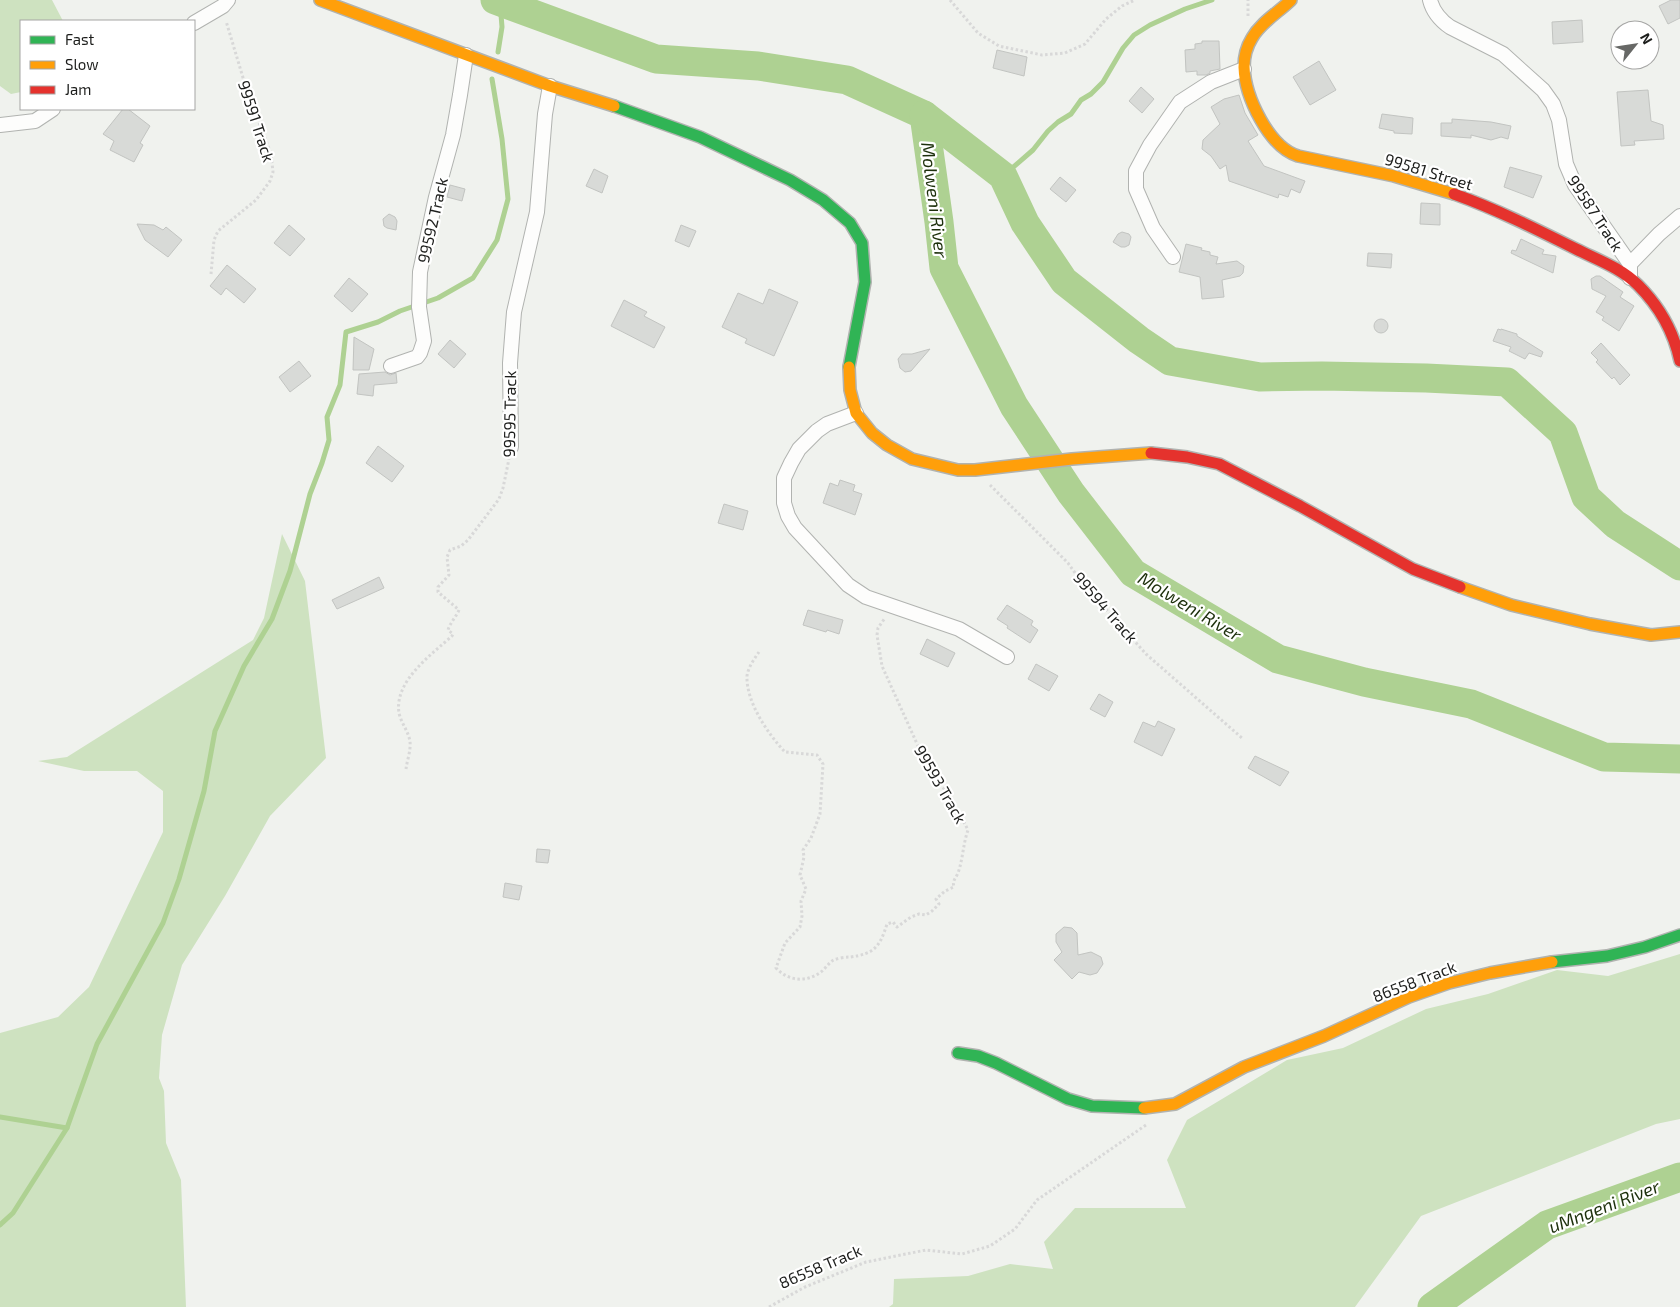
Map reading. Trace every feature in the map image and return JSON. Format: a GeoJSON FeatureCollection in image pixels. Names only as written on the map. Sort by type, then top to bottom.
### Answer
{"type":"FeatureCollection","features":[{"type":"Feature","properties":{"kind":"street"},"geometry":{"type":"LineString","coordinates":[[320,0],[550,86],[635,112],[700,137],[790,180],[823,200],[850,223],[862,243],[865,282],[849,367],[850,390],[856,413],[872,433],[887,445],[912,459],[958,470],[975,470],[1146,452],[1187,457],[1219,464],[1300,506],[1413,569],[1511,605],[1590,624],[1651,635],[1679,632]]}},
{"type":"Feature","properties":{"kind":"street","name":"99581 Street"},"geometry":{"type":"LineString","coordinates":[[1292,0],[1254,35],[1249,46],[1244,70],[1259,116],[1278,144],[1289,153],[1395,176],[1458,195],[1612,266],[1630,271],[1665,321],[1680,361]]}},
{"type":"Feature","properties":{"kind":"street","name":"99587 Track"},"geometry":{"type":"LineString","coordinates":[[1430,0],[1434,10],[1443,22],[1503,54],[1542,90],[1553,104],[1566,164],[1575,185],[1630,271]]}},
{"type":"Feature","properties":{"kind":"street"},"geometry":{"type":"LineString","coordinates":[[195,22],[225,3]]}},
{"type":"Feature","properties":{"kind":"street","name":"99592 Track"},"geometry":{"type":"LineString","coordinates":[[391,366],[417,357],[424,341],[419,308],[420,272],[452,135],[466,55]]}},
{"type":"Feature","properties":{"kind":"street"},"geometry":{"type":"LineString","coordinates":[[1173,257],[1153,228],[1136,189],[1136,171],[1150,145],[1180,102],[1211,82],[1244,70]]}},
{"type":"Feature","properties":{"kind":"street","name":"99595 Track"},"geometry":{"type":"LineString","coordinates":[[512,447],[510,363],[514,312],[537,212],[545,114],[550,86]]}},
{"type":"Feature","properties":{"kind":"street"},"geometry":{"type":"LineString","coordinates":[[0,125],[35,121],[52,110]]}},
{"type":"Feature","properties":{"kind":"street"},"geometry":{"type":"LineString","coordinates":[[1630,271],[1659,234],[1680,216]]}},
{"type":"Feature","properties":{"kind":"street"},"geometry":{"type":"LineString","coordinates":[[856,413],[827,424],[817,431],[799,450],[784,478],[784,503],[788,516],[796,528],[848,586],[866,597],[892,607],[960,629],[1006,657]]}},
{"type":"Feature","properties":{"kind":"street","name":"86558 Track"},"geometry":{"type":"LineString","coordinates":[[958,1053],[978,1056],[996,1063],[1068,1099],[1092,1106],[1142,1108],[1175,1104],[1244,1067],[1324,1036],[1409,996],[1449,983],[1490,973],[1557,961],[1607,956],[1646,947],[1680,935]]}},
{"type":"Feature","properties":{"kind":"path"},"geometry":{"type":"LineString","coordinates":[[950,0],[978,33],[1000,46],[1042,56],[1065,53],[1085,44],[1106,19],[1122,6],[1136,0]]}},
{"type":"Feature","properties":{"kind":"path","name":"99591 Track"},"geometry":{"type":"LineString","coordinates":[[211,274],[214,240],[218,231],[256,200],[270,181],[272,172],[271,154],[247,91],[229,35],[225,3]]}},
{"type":"Feature","properties":{"kind":"path","name":"99595 Track"},"geometry":{"type":"LineString","coordinates":[[406,769],[410,743],[399,715],[399,701],[404,688],[419,665],[453,634],[448,630],[459,610],[438,592],[438,587],[449,575],[447,557],[450,550],[461,546],[468,540],[499,499],[512,447]]}},
{"type":"Feature","properties":{"kind":"path","name":"99594 Track"},"geometry":{"type":"LineString","coordinates":[[975,470],[1068,563],[1080,580],[1146,654],[1242,738]]}},
{"type":"Feature","properties":{"kind":"path","name":"99593 Track"},"geometry":{"type":"LineString","coordinates":[[759,652],[747,674],[748,687],[758,716],[775,742],[785,752],[817,755],[823,764],[820,814],[813,833],[803,850],[804,857],[800,875],[806,889],[801,901],[800,927],[784,944],[776,968],[786,977],[799,980],[822,972],[831,961],[870,952],[878,946],[887,924],[893,922],[897,927],[911,917],[919,914],[926,915],[932,911],[939,904],[936,899],[945,890],[954,887],[953,883],[961,865],[963,844],[968,830],[952,799],[940,784],[918,746],[882,666],[877,635],[878,628],[892,607]]}},
{"type":"Feature","properties":{"kind":"path","name":"86558 Track"},"geometry":{"type":"LineString","coordinates":[[769,1307],[805,1287],[866,1262],[926,1250],[962,1254],[990,1246],[1015,1229],[1038,1200],[1118,1146]]}},
{"type":"Feature","properties":{"kind":"green space"},"geometry":{"type":"Polygon","coordinates":[[[0,0],[52,0],[62,20],[20,20],[20,92],[11,94],[0,86],[0,0]]]}},
{"type":"Feature","properties":{"kind":"green space"},"geometry":{"type":"Polygon","coordinates":[[[282,534],[305,581],[326,758],[270,816],[225,896],[182,965],[162,1035],[159,1078],[164,1091],[166,1143],[181,1180],[186,1307],[0,1307],[0,1033],[58,1017],[89,987],[163,832],[163,791],[137,771],[84,771],[38,761],[67,757],[253,640],[264,618],[282,534]]]}},
{"type":"Feature","properties":{"kind":"green space"},"geometry":{"type":"Polygon","coordinates":[[[1680,954],[1680,1119],[1656,1124],[1421,1216],[1355,1307],[889,1307],[893,1304],[894,1279],[968,1276],[1010,1264],[1053,1269],[1044,1242],[1075,1208],[1186,1208],[1167,1160],[1187,1120],[1287,1060],[1343,1048],[1426,1009],[1488,994],[1557,970],[1608,976],[1680,954]]]}},
{"type":"Feature","properties":{"kind":"building"},"geometry":{"type":"Polygon","coordinates":[[[1671,0],[1680,0],[1680,18],[1668,24],[1659,6],[1671,0]]]}},
{"type":"Feature","properties":{"kind":"building"},"geometry":{"type":"Polygon","coordinates":[[[1582,20],[1583,42],[1553,44],[1552,22],[1582,20]]]}},
{"type":"Feature","properties":{"kind":"building"},"geometry":{"type":"Polygon","coordinates":[[[1202,41],[1219,41],[1220,69],[1210,71],[1206,75],[1197,75],[1197,71],[1186,72],[1185,50],[1195,49],[1195,44],[1202,43],[1202,41]]]}},
{"type":"Feature","properties":{"kind":"building"},"geometry":{"type":"Polygon","coordinates":[[[997,50],[1027,57],[1024,76],[993,68],[997,50]]]}},
{"type":"Feature","properties":{"kind":"building"},"geometry":{"type":"Polygon","coordinates":[[[1319,61],[1336,90],[1310,105],[1293,77],[1319,61]]]}},
{"type":"Feature","properties":{"kind":"building"},"geometry":{"type":"Polygon","coordinates":[[[1141,87],[1154,99],[1142,113],[1129,101],[1141,87]]]}},
{"type":"Feature","properties":{"kind":"building"},"geometry":{"type":"Polygon","coordinates":[[[1648,90],[1651,121],[1663,125],[1664,139],[1634,141],[1635,145],[1621,146],[1617,92],[1648,90]]]}},
{"type":"Feature","properties":{"kind":"building"},"geometry":{"type":"Polygon","coordinates":[[[1239,95],[1245,113],[1258,135],[1248,141],[1264,166],[1305,181],[1300,193],[1291,189],[1288,197],[1279,194],[1278,198],[1229,181],[1226,165],[1220,169],[1211,156],[1202,149],[1203,140],[1220,124],[1211,107],[1224,99],[1239,95]]]}},
{"type":"Feature","properties":{"kind":"building"},"geometry":{"type":"Polygon","coordinates":[[[122,110],[129,110],[150,126],[140,143],[143,145],[134,162],[110,150],[114,141],[103,134],[122,110]]]}},
{"type":"Feature","properties":{"kind":"building"},"geometry":{"type":"Polygon","coordinates":[[[1382,114],[1413,118],[1412,134],[1394,133],[1394,131],[1379,128],[1382,114]]]}},
{"type":"Feature","properties":{"kind":"building"},"geometry":{"type":"Polygon","coordinates":[[[1452,119],[1491,122],[1511,126],[1508,139],[1501,137],[1491,140],[1471,135],[1471,138],[1441,136],[1441,123],[1452,123],[1452,119]]]}},
{"type":"Feature","properties":{"kind":"building"},"geometry":{"type":"Polygon","coordinates":[[[1510,167],[1542,176],[1533,198],[1504,187],[1510,167]]]}},
{"type":"Feature","properties":{"kind":"building"},"geometry":{"type":"Polygon","coordinates":[[[594,169],[608,176],[602,193],[586,186],[594,169]]]}},
{"type":"Feature","properties":{"kind":"building"},"geometry":{"type":"Polygon","coordinates":[[[1060,177],[1076,190],[1066,202],[1050,189],[1060,177]]]}},
{"type":"Feature","properties":{"kind":"building"},"geometry":{"type":"Polygon","coordinates":[[[450,185],[465,189],[462,201],[447,197],[450,185]]]}},
{"type":"Feature","properties":{"kind":"building"},"geometry":{"type":"Polygon","coordinates":[[[1421,203],[1440,204],[1440,225],[1420,224],[1421,203]]]}},
{"type":"Feature","properties":{"kind":"building"},"geometry":{"type":"Polygon","coordinates":[[[389,214],[395,217],[397,221],[396,230],[384,226],[383,219],[389,214]]]}},
{"type":"Feature","properties":{"kind":"building"},"geometry":{"type":"Polygon","coordinates":[[[137,224],[154,225],[163,230],[166,227],[182,240],[168,257],[145,240],[137,224]]]}},
{"type":"Feature","properties":{"kind":"building"},"geometry":{"type":"Polygon","coordinates":[[[289,225],[305,239],[290,256],[274,243],[289,225]]]}},
{"type":"Feature","properties":{"kind":"building"},"geometry":{"type":"Polygon","coordinates":[[[681,225],[696,231],[689,247],[675,241],[681,225]]]}},
{"type":"Feature","properties":{"kind":"building"},"geometry":{"type":"Polygon","coordinates":[[[1122,232],[1129,234],[1131,237],[1129,245],[1125,247],[1121,247],[1113,242],[1118,234],[1122,232]]]}},
{"type":"Feature","properties":{"kind":"building"},"geometry":{"type":"Polygon","coordinates":[[[1521,239],[1544,250],[1542,254],[1556,256],[1553,273],[1511,253],[1512,250],[1516,251],[1521,239]]]}},
{"type":"Feature","properties":{"kind":"building"},"geometry":{"type":"Polygon","coordinates":[[[1186,244],[1202,248],[1201,250],[1210,252],[1210,255],[1218,257],[1216,264],[1237,261],[1244,266],[1243,273],[1240,276],[1222,280],[1224,297],[1202,299],[1200,277],[1179,272],[1186,244]]]}},
{"type":"Feature","properties":{"kind":"building"},"geometry":{"type":"Polygon","coordinates":[[[1368,253],[1392,254],[1391,268],[1367,266],[1368,253]]]}},
{"type":"Feature","properties":{"kind":"building"},"geometry":{"type":"Polygon","coordinates":[[[227,265],[256,289],[244,303],[226,288],[221,295],[210,286],[227,265]]]}},
{"type":"Feature","properties":{"kind":"building"},"geometry":{"type":"Polygon","coordinates":[[[1600,276],[1623,292],[1620,297],[1634,306],[1619,331],[1602,320],[1604,317],[1596,312],[1606,296],[1592,289],[1591,279],[1600,276]]]}},
{"type":"Feature","properties":{"kind":"building"},"geometry":{"type":"Polygon","coordinates":[[[349,278],[368,294],[352,312],[334,296],[349,278]]]}},
{"type":"Feature","properties":{"kind":"building"},"geometry":{"type":"Polygon","coordinates":[[[769,289],[798,302],[774,356],[745,343],[747,339],[722,327],[738,293],[763,304],[769,289]]]}},
{"type":"Feature","properties":{"kind":"building"},"geometry":{"type":"Polygon","coordinates":[[[624,300],[647,312],[644,316],[665,327],[654,348],[611,326],[624,300]]]}},
{"type":"Feature","properties":{"kind":"building"},"geometry":{"type":"Polygon","coordinates":[[[1381,319],[1386,321],[1388,326],[1386,331],[1381,333],[1376,331],[1374,326],[1376,321],[1381,319]]]}},
{"type":"Feature","properties":{"kind":"building"},"geometry":{"type":"Polygon","coordinates":[[[1498,329],[1517,334],[1517,336],[1543,352],[1541,357],[1529,353],[1525,359],[1509,351],[1511,347],[1493,341],[1498,329]]]}},
{"type":"Feature","properties":{"kind":"building"},"geometry":{"type":"Polygon","coordinates":[[[354,337],[374,349],[369,370],[353,370],[354,337]]]}},
{"type":"Feature","properties":{"kind":"building"},"geometry":{"type":"Polygon","coordinates":[[[450,340],[466,354],[454,368],[438,354],[450,340]]]}},
{"type":"Feature","properties":{"kind":"building"},"geometry":{"type":"Polygon","coordinates":[[[1601,343],[1630,375],[1620,385],[1614,377],[1612,379],[1596,362],[1598,360],[1591,353],[1601,343]]]}},
{"type":"Feature","properties":{"kind":"building"},"geometry":{"type":"Polygon","coordinates":[[[930,349],[911,371],[905,372],[900,368],[898,359],[902,354],[912,354],[930,349]]]}},
{"type":"Feature","properties":{"kind":"building"},"geometry":{"type":"Polygon","coordinates":[[[299,361],[311,376],[290,392],[279,377],[299,361]]]}},
{"type":"Feature","properties":{"kind":"building"},"geometry":{"type":"Polygon","coordinates":[[[385,372],[390,375],[396,373],[397,383],[374,385],[373,396],[357,394],[359,374],[385,372]]]}},
{"type":"Feature","properties":{"kind":"building"},"geometry":{"type":"Polygon","coordinates":[[[378,446],[404,466],[392,482],[366,463],[378,446]]]}},
{"type":"Feature","properties":{"kind":"building"},"geometry":{"type":"Polygon","coordinates":[[[840,480],[855,485],[853,491],[862,494],[855,515],[823,503],[830,483],[838,486],[840,480]]]}},
{"type":"Feature","properties":{"kind":"building"},"geometry":{"type":"Polygon","coordinates":[[[724,504],[748,511],[743,530],[718,523],[724,504]]]}},
{"type":"Feature","properties":{"kind":"building"},"geometry":{"type":"Polygon","coordinates":[[[379,577],[384,588],[337,609],[332,600],[379,577]]]}},
{"type":"Feature","properties":{"kind":"building"},"geometry":{"type":"Polygon","coordinates":[[[1007,605],[1033,621],[1031,625],[1038,630],[1030,643],[997,619],[1007,605]]]}},
{"type":"Feature","properties":{"kind":"building"},"geometry":{"type":"Polygon","coordinates":[[[808,610],[843,620],[839,634],[803,625],[808,610]]]}},
{"type":"Feature","properties":{"kind":"building"},"geometry":{"type":"Polygon","coordinates":[[[927,639],[955,653],[948,667],[920,654],[927,639]]]}},
{"type":"Feature","properties":{"kind":"building"},"geometry":{"type":"Polygon","coordinates":[[[1036,664],[1058,676],[1049,691],[1028,679],[1036,664]]]}},
{"type":"Feature","properties":{"kind":"building"},"geometry":{"type":"Polygon","coordinates":[[[1099,694],[1113,702],[1105,717],[1090,709],[1099,694]]]}},
{"type":"Feature","properties":{"kind":"building"},"geometry":{"type":"Polygon","coordinates":[[[1158,721],[1175,729],[1162,756],[1134,742],[1143,722],[1155,727],[1158,721]]]}},
{"type":"Feature","properties":{"kind":"building"},"geometry":{"type":"Polygon","coordinates":[[[1255,756],[1289,772],[1280,786],[1248,768],[1255,756]]]}},
{"type":"Feature","properties":{"kind":"building"},"geometry":{"type":"Polygon","coordinates":[[[537,849],[550,850],[548,863],[536,862],[537,849]]]}},
{"type":"Feature","properties":{"kind":"building"},"geometry":{"type":"Polygon","coordinates":[[[505,883],[522,886],[519,900],[503,897],[505,883]]]}},
{"type":"Feature","properties":{"kind":"building"},"geometry":{"type":"Polygon","coordinates":[[[1064,927],[1072,928],[1077,933],[1078,955],[1091,952],[1101,957],[1103,964],[1097,973],[1090,975],[1079,972],[1072,979],[1054,960],[1062,952],[1056,942],[1056,934],[1064,927]]]}},
{"type":"Feature","properties":{"kind":"waterway","name":"Molweni River"},"geometry":{"type":"LineString","coordinates":[[495,0],[656,59],[758,66],[847,80],[924,115],[944,268],[1014,406],[1071,493],[1133,573],[1278,659],[1364,682],[1471,704],[1604,757],[1680,759]]}},
{"type":"Feature","properties":{"kind":"waterway"},"geometry":{"type":"LineString","coordinates":[[1003,176],[1033,150],[1048,131],[1071,114],[1081,100],[1091,94],[1103,82],[1123,48],[1134,35],[1150,25],[1185,9],[1212,0]]}},
{"type":"Feature","properties":{"kind":"waterway"},"geometry":{"type":"LineString","coordinates":[[498,52],[502,27],[500,2]]}},
{"type":"Feature","properties":{"kind":"waterway"},"geometry":{"type":"LineString","coordinates":[[0,1225],[13,1213],[67,1128],[97,1044],[163,923],[179,879],[204,791],[215,731],[244,666],[272,619],[290,571],[310,494],[329,440],[327,417],[340,385],[346,332],[378,322],[400,311],[438,298],[473,278],[497,240],[508,199],[502,139],[492,79]]}},
{"type":"Feature","properties":{"kind":"waterway","name":"Molweni River"},"geometry":{"type":"LineString","coordinates":[[924,115],[1003,176],[1025,223],[1064,281],[1139,340],[1170,361],[1260,377],[1426,378],[1507,382],[1563,433],[1586,497],[1615,524],[1680,566]]}},
{"type":"Feature","properties":{"kind":"waterway"},"geometry":{"type":"LineString","coordinates":[[0,1117],[67,1128]]}},
{"type":"Feature","properties":{"kind":"waterway","name":"uMngeni River"},"geometry":{"type":"LineString","coordinates":[[1432,1307],[1547,1225],[1680,1177]]}},
{"type":"Feature","properties":{"kind":"traffic: fast"},"geometry":{"type":"LineString","coordinates":[[614,106],[700,137],[790,180],[823,200],[850,223],[862,243],[865,282],[849,367]]}},
{"type":"Feature","properties":{"kind":"traffic: fast"},"geometry":{"type":"LineString","coordinates":[[1552,962],[1607,956],[1645,947],[1680,935]]}},
{"type":"Feature","properties":{"kind":"traffic: fast"},"geometry":{"type":"LineString","coordinates":[[958,1053],[978,1056],[996,1063],[1068,1099],[1092,1106],[1144,1108]]}},
{"type":"Feature","properties":{"kind":"traffic: slow"},"geometry":{"type":"LineString","coordinates":[[320,0],[550,86],[614,106]]}},
{"type":"Feature","properties":{"kind":"traffic: slow"},"geometry":{"type":"LineString","coordinates":[[1291,0],[1256,32],[1246,52],[1244,67],[1245,79],[1254,106],[1268,132],[1277,143],[1287,151],[1298,156],[1394,176],[1454,194]]}},
{"type":"Feature","properties":{"kind":"traffic: slow"},"geometry":{"type":"LineString","coordinates":[[849,367],[850,390],[856,413],[872,433],[887,445],[912,459],[958,470],[975,470],[1072,459],[1151,453]]}},
{"type":"Feature","properties":{"kind":"traffic: slow"},"geometry":{"type":"LineString","coordinates":[[1460,587],[1511,605],[1590,624],[1651,635],[1680,632]]}},
{"type":"Feature","properties":{"kind":"traffic: slow"},"geometry":{"type":"LineString","coordinates":[[1144,1108],[1175,1104],[1244,1067],[1324,1036],[1409,997],[1449,983],[1490,973],[1552,962]]}},
{"type":"Feature","properties":{"kind":"traffic: jam"},"geometry":{"type":"LineString","coordinates":[[1454,194],[1516,220],[1609,265],[1631,279],[1646,293],[1665,320],[1674,340],[1680,361]]}},
{"type":"Feature","properties":{"kind":"traffic: jam"},"geometry":{"type":"LineString","coordinates":[[1151,453],[1187,457],[1219,464],[1300,506],[1413,569],[1460,587]]}}]}
